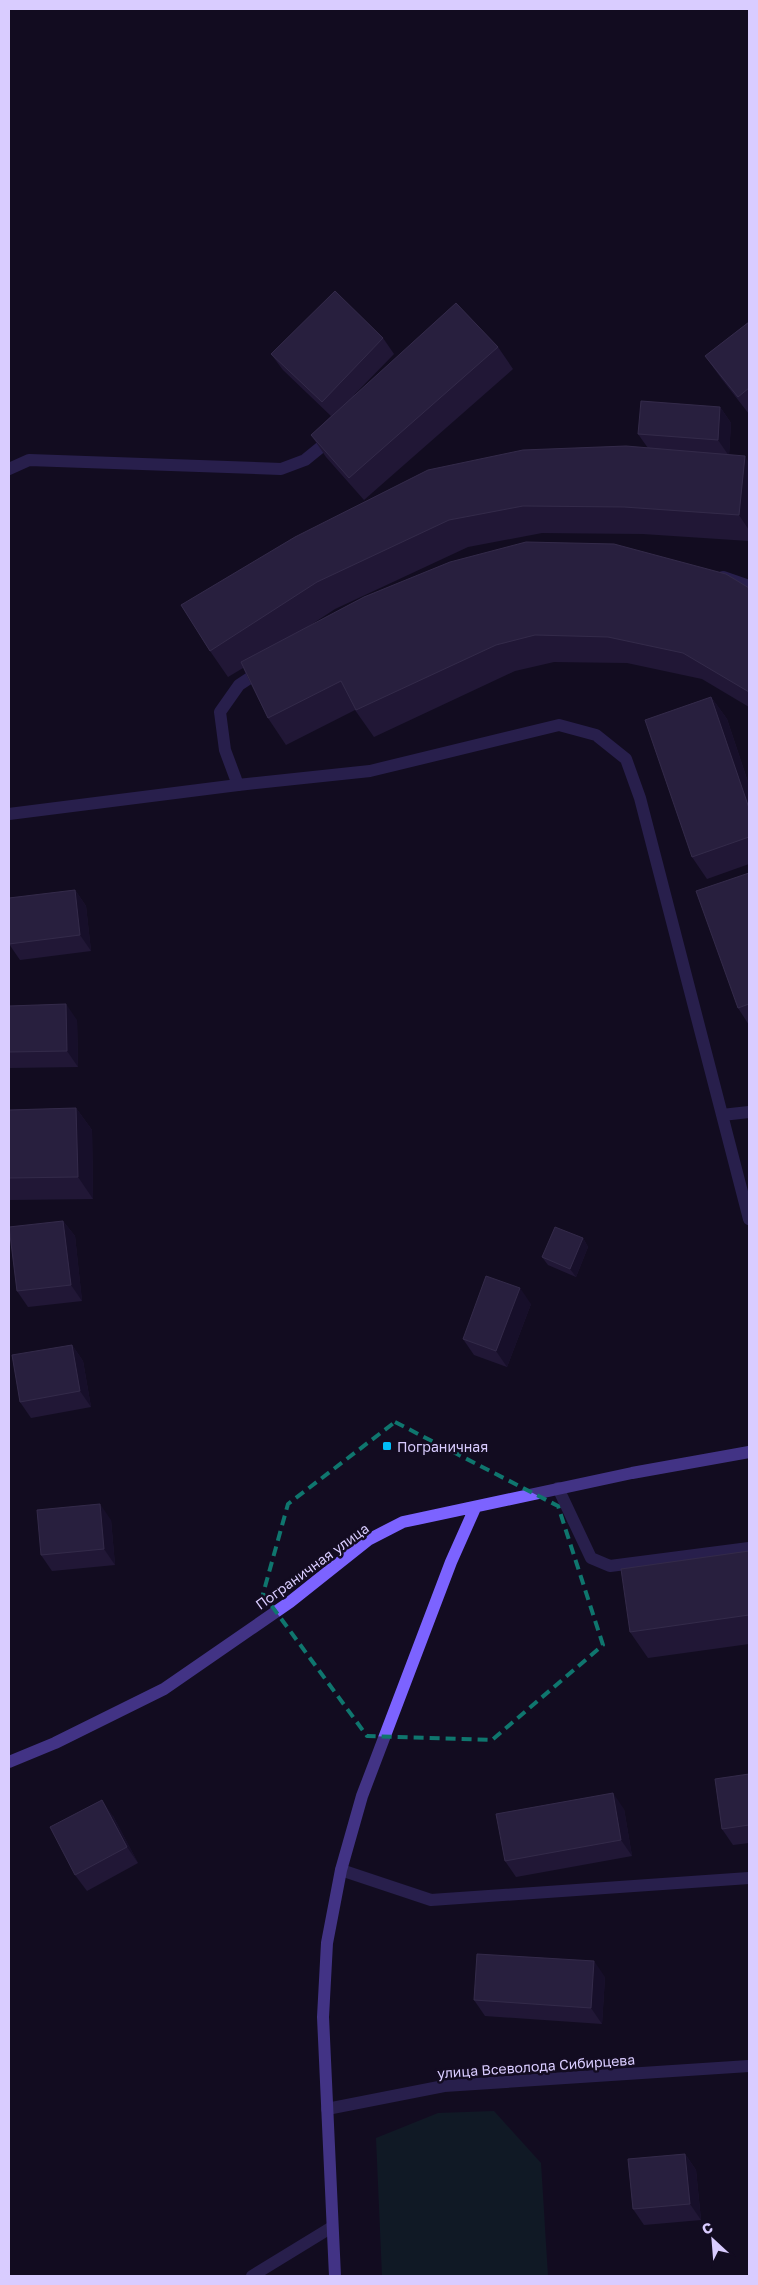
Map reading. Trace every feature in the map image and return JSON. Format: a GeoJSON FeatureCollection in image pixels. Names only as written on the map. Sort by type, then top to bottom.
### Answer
{"type":"FeatureCollection","features":[{"type":"Feature","properties":{"kind":"main road","name":"Пограничная улица"},"geometry":{"type":"LineString","coordinates":[[9,1762],[55,1743],[164,1689],[290,1602],[368,1540],[403,1522],[476,1508],[558,1488],[749,1452]]}},
{"type":"Feature","properties":{"kind":"main road"},"geometry":{"type":"LineString","coordinates":[[335,2276],[323,2017],[327,1943],[342,1870],[362,1796],[451,1562],[476,1508]]}},
{"type":"Feature","properties":{"kind":"street"},"geometry":{"type":"LineString","coordinates":[[9,469],[29,460],[281,469],[306,460],[343,428]]}},
{"type":"Feature","properties":{"kind":"street"},"geometry":{"type":"LineString","coordinates":[[713,574],[749,586]]}},
{"type":"Feature","properties":{"kind":"street"},"geometry":{"type":"LineString","coordinates":[[238,785],[225,750],[220,712],[240,685],[273,662]]}},
{"type":"Feature","properties":{"kind":"street"},"geometry":{"type":"LineString","coordinates":[[9,814],[238,785],[370,771],[559,725],[596,735],[626,759],[640,798],[749,1219]]}},
{"type":"Feature","properties":{"kind":"street"},"geometry":{"type":"LineString","coordinates":[[722,1115],[749,1112]]}},
{"type":"Feature","properties":{"kind":"street"},"geometry":{"type":"LineString","coordinates":[[558,1488],[591,1558],[610,1566],[749,1548]]}},
{"type":"Feature","properties":{"kind":"street"},"geometry":{"type":"LineString","coordinates":[[342,1870],[431,1900],[749,1878]]}},
{"type":"Feature","properties":{"kind":"street","name":"улица Всеволода Сибирцева"},"geometry":{"type":"LineString","coordinates":[[327,2109],[444,2086],[749,2066]]}},
{"type":"Feature","properties":{"kind":"street"},"geometry":{"type":"LineString","coordinates":[[252,2276],[332,2227]]}},
{"type":"Feature","properties":{"kind":"highlighted area"},"geometry":{"type":"Polygon","coordinates":[[[395,1422],[558,1506],[603,1645],[492,1740],[367,1736],[263,1594],[288,1504],[395,1422]]]}},
{"type":"Feature","properties":{"kind":"green space"},"geometry":{"type":"Polygon","coordinates":[[[494,2111],[541,2163],[548,2276],[382,2276],[376,2138],[438,2113],[494,2111]]]}},
{"type":"Feature","properties":{"kind":"building"},"geometry":{"type":"Polygon","coordinates":[[[335,291],[383,338],[322,402],[271,354],[335,291]]]}},
{"type":"Feature","properties":{"kind":"building"},"geometry":{"type":"Polygon","coordinates":[[[456,303],[498,347],[349,478],[311,435],[456,303]]]}},
{"type":"Feature","properties":{"kind":"building"},"geometry":{"type":"Polygon","coordinates":[[[749,322],[749,388],[738,397],[705,356],[749,322]]]}},
{"type":"Feature","properties":{"kind":"building"},"geometry":{"type":"Polygon","coordinates":[[[641,401],[720,407],[718,440],[638,434],[641,401]]]}},
{"type":"Feature","properties":{"kind":"building"},"geometry":{"type":"Polygon","coordinates":[[[626,446],[745,456],[739,515],[624,507],[523,506],[449,520],[317,582],[210,651],[181,605],[295,537],[428,470],[523,450],[626,446]]]}},
{"type":"Feature","properties":{"kind":"building"},"geometry":{"type":"Polygon","coordinates":[[[526,542],[614,544],[726,574],[749,588],[749,692],[683,653],[608,637],[535,635],[496,645],[356,710],[341,681],[268,718],[241,662],[364,597],[450,562],[526,542]]]}},
{"type":"Feature","properties":{"kind":"building"},"geometry":{"type":"Polygon","coordinates":[[[711,697],[749,808],[749,837],[692,857],[645,720],[711,697]]]}},
{"type":"Feature","properties":{"kind":"building"},"geometry":{"type":"Polygon","coordinates":[[[749,873],[749,1004],[738,1008],[696,891],[749,873]]]}},
{"type":"Feature","properties":{"kind":"building"},"geometry":{"type":"Polygon","coordinates":[[[75,890],[80,935],[9,944],[9,898],[75,890]]]}},
{"type":"Feature","properties":{"kind":"building"},"geometry":{"type":"Polygon","coordinates":[[[66,1004],[67,1051],[9,1052],[9,1006],[66,1004]]]}},
{"type":"Feature","properties":{"kind":"building"},"geometry":{"type":"Polygon","coordinates":[[[76,1108],[78,1177],[9,1178],[9,1110],[76,1108]]]}},
{"type":"Feature","properties":{"kind":"building"},"geometry":{"type":"Polygon","coordinates":[[[63,1221],[71,1285],[17,1291],[9,1227],[63,1221]]]}},
{"type":"Feature","properties":{"kind":"building"},"geometry":{"type":"Polygon","coordinates":[[[555,1227],[583,1238],[570,1269],[542,1257],[555,1227]]]}},
{"type":"Feature","properties":{"kind":"building"},"geometry":{"type":"Polygon","coordinates":[[[486,1276],[520,1288],[496,1351],[463,1339],[486,1276]]]}},
{"type":"Feature","properties":{"kind":"building"},"geometry":{"type":"Polygon","coordinates":[[[72,1345],[80,1391],[20,1402],[12,1355],[72,1345]]]}},
{"type":"Feature","properties":{"kind":"building"},"geometry":{"type":"Polygon","coordinates":[[[100,1504],[104,1549],[41,1555],[37,1510],[100,1504]]]}},
{"type":"Feature","properties":{"kind":"building"},"geometry":{"type":"Polygon","coordinates":[[[749,1551],[749,1615],[630,1632],[621,1569],[749,1551]]]}},
{"type":"Feature","properties":{"kind":"building"},"geometry":{"type":"Polygon","coordinates":[[[749,1774],[749,1825],[722,1829],[715,1779],[749,1774]]]}},
{"type":"Feature","properties":{"kind":"building"},"geometry":{"type":"Polygon","coordinates":[[[613,1793],[621,1840],[505,1861],[496,1814],[613,1793]]]}},
{"type":"Feature","properties":{"kind":"building"},"geometry":{"type":"Polygon","coordinates":[[[102,1800],[127,1847],[75,1875],[50,1827],[102,1800]]]}},
{"type":"Feature","properties":{"kind":"building"},"geometry":{"type":"Polygon","coordinates":[[[477,1954],[594,1961],[591,2008],[474,2000],[477,1954]]]}},
{"type":"Feature","properties":{"kind":"building"},"geometry":{"type":"Polygon","coordinates":[[[685,2154],[690,2204],[633,2209],[628,2159],[685,2154]]]}},
{"type":"Feature","properties":{"kind":"place","name":"Пограничная"},"geometry":{"type":"Point","coordinates":[387,1446]}}]}
